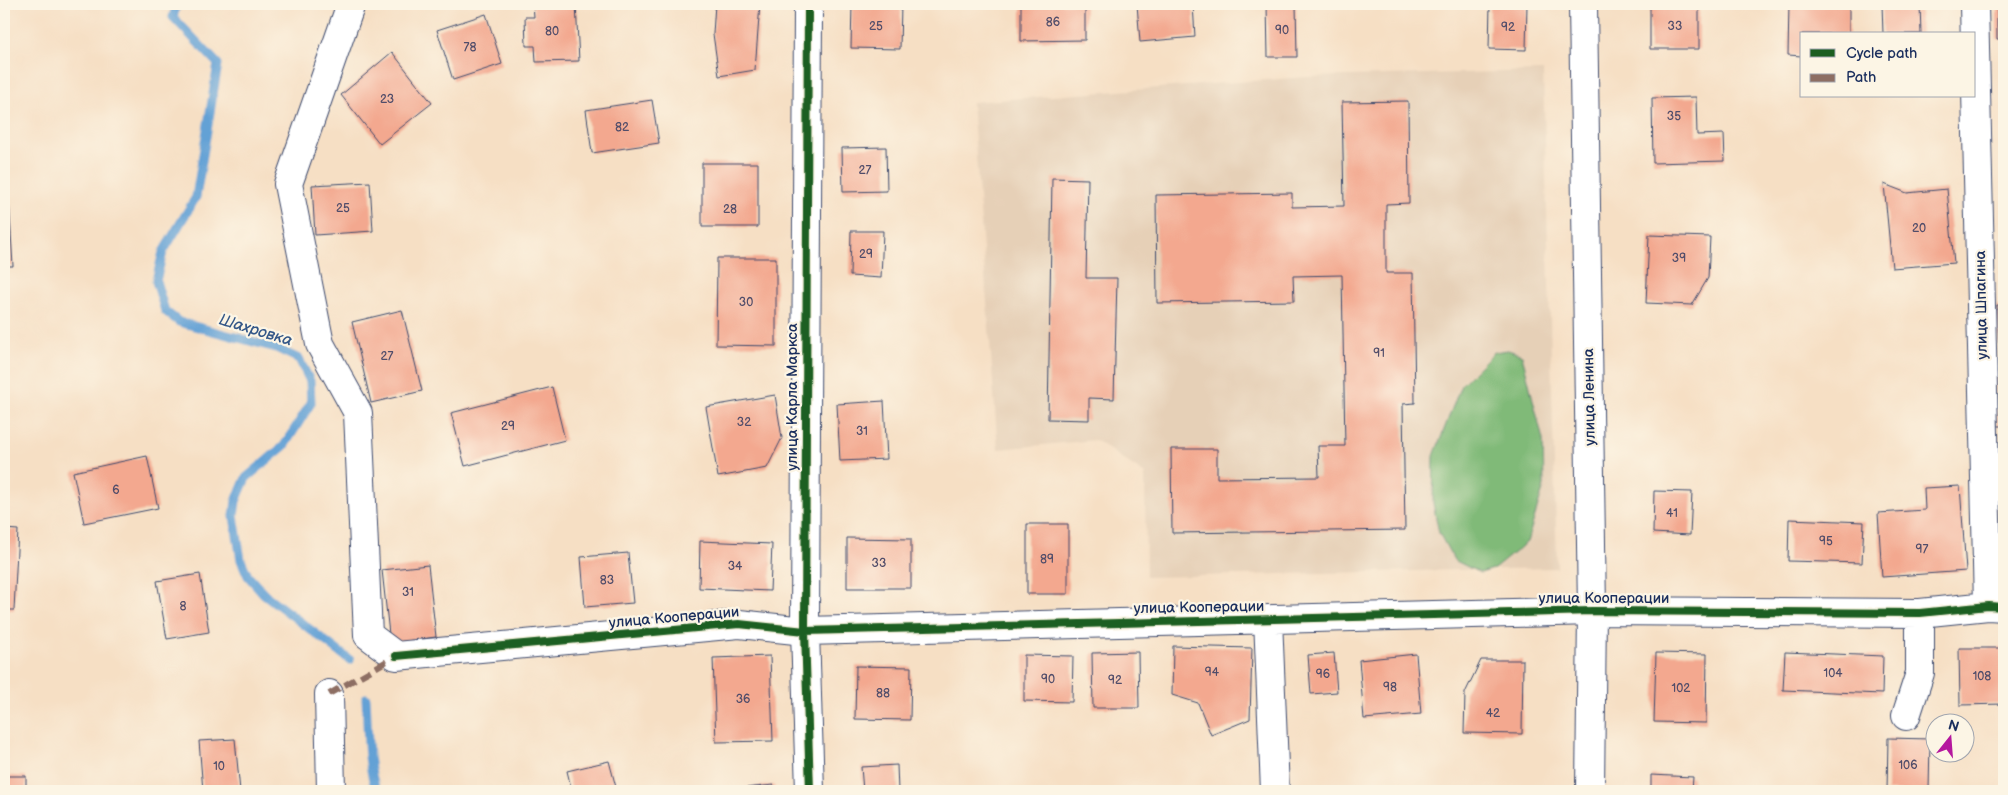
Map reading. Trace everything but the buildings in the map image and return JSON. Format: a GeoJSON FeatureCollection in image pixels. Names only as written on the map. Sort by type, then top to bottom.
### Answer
{"type":"FeatureCollection","features":[{"type":"Feature","properties":{"kind":"street","name":"улица Кооперации"},"geometry":{"type":"LineString","coordinates":[[351,4],[288,184],[320,344],[358,412],[368,635],[396,656],[739,624],[805,631],[1592,611],[1920,613],[1996,606]]}},
{"type":"Feature","properties":{"kind":"street","name":"улица Карла Маркса"},"geometry":{"type":"LineString","coordinates":[[808,4],[805,631],[810,791]]}},
{"type":"Feature","properties":{"kind":"street","name":"улица Ленина"},"geometry":{"type":"LineString","coordinates":[[1583,4],[1592,611],[1590,791]]}},
{"type":"Feature","properties":{"kind":"street","name":"улица Шпагина"},"geometry":{"type":"LineString","coordinates":[[1974,4],[1975,32]]}},
{"type":"Feature","properties":{"kind":"street","name":"улица Шпагина"},"geometry":{"type":"LineString","coordinates":[[1976,59],[1996,606]]}},
{"type":"Feature","properties":{"kind":"street"},"geometry":{"type":"LineString","coordinates":[[1906,716],[1920,673],[1920,613]]}},
{"type":"Feature","properties":{"kind":"street"},"geometry":{"type":"LineString","coordinates":[[1268,619],[1275,791]]}},
{"type":"Feature","properties":{"kind":"street"},"geometry":{"type":"LineString","coordinates":[[329,694],[331,791]]}},
{"type":"Feature","properties":{"kind":"shaded area"},"geometry":{"type":"Polygon","coordinates":[[[1543,71],[1557,568],[1146,577],[1145,474],[1095,440],[998,449],[972,102],[1307,77],[1543,71]]]}},
{"type":"Feature","properties":{"kind":"green space"},"geometry":{"type":"Polygon","coordinates":[[[1508,350],[1522,355],[1543,440],[1544,486],[1527,542],[1494,569],[1480,573],[1454,560],[1439,533],[1433,503],[1434,456],[1461,385],[1494,352],[1508,350]]]}},
{"type":"Feature","properties":{"kind":"waterway","name":"Шахровка"},"geometry":{"type":"LineString","coordinates":[[177,4],[173,17],[218,64],[196,197],[163,252],[156,281],[165,311],[179,322],[276,348],[299,359],[310,381],[311,403],[284,446],[246,478],[236,501],[234,516],[241,560],[248,576],[264,594],[350,660]]}},
{"type":"Feature","properties":{"kind":"waterway","name":"Шахровка"},"geometry":{"type":"LineString","coordinates":[[366,698],[369,758],[373,781],[377,791]]}},
{"type":"Feature","properties":{"kind":"marked path"},"geometry":{"type":"LineString","coordinates":[[329,694],[396,656]]}},
{"type":"Feature","properties":{"kind":"cycle path"},"geometry":{"type":"LineString","coordinates":[[808,4],[805,631],[810,791]]}},
{"type":"Feature","properties":{"kind":"cycle path"},"geometry":{"type":"LineString","coordinates":[[396,656],[739,624],[805,631],[1592,611],[1920,613],[1988,606],[2004,607]]}}]}
